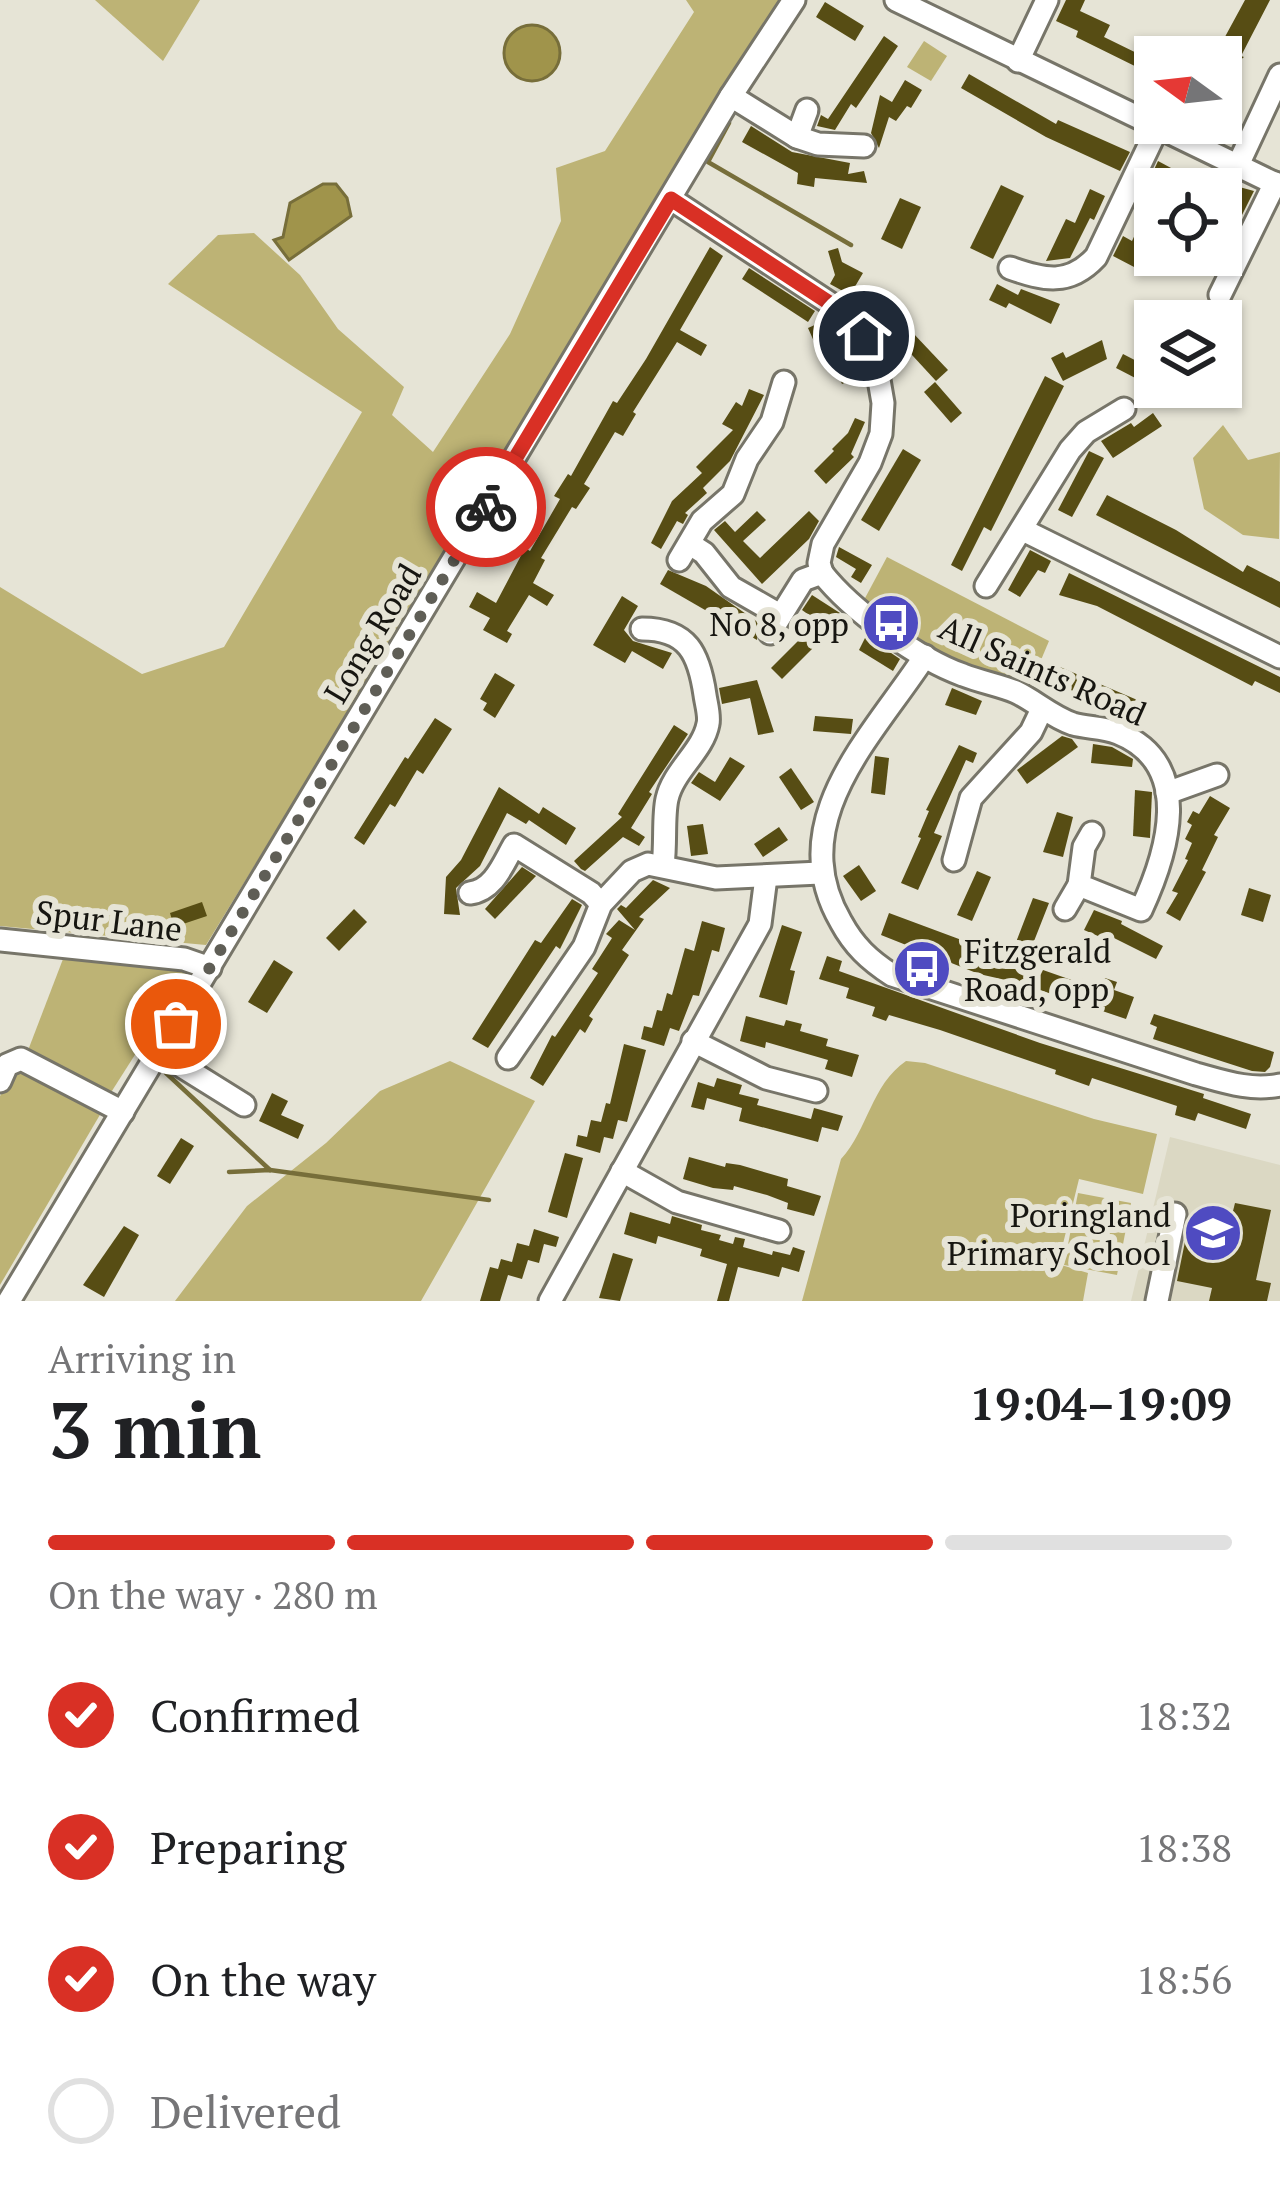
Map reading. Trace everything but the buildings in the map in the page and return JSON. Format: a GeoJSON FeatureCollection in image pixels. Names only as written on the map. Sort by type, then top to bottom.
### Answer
{"type":"FeatureCollection","features":[{"type":"Feature","properties":{"kind":"street","name":"Long Road"},"geometry":{"type":"LineString","coordinates":[[9,1301],[731,96],[794,0]]}},
{"type":"Feature","properties":{"kind":"street"},"geometry":{"type":"LineString","coordinates":[[896,0],[1134,116]]}},
{"type":"Feature","properties":{"kind":"street"},"geometry":{"type":"LineString","coordinates":[[1018,61],[1047,0]]}},
{"type":"Feature","properties":{"kind":"street"},"geometry":{"type":"LineString","coordinates":[[1238,165],[1280,75]]}},
{"type":"Feature","properties":{"kind":"street"},"geometry":{"type":"LineString","coordinates":[[731,96],[797,137],[818,143],[856,140]]}},
{"type":"Feature","properties":{"kind":"street"},"geometry":{"type":"LineString","coordinates":[[797,137],[807,110]]}},
{"type":"Feature","properties":{"kind":"street"},"geometry":{"type":"LineString","coordinates":[[1010,268],[1042,279],[1062,279],[1088,266],[1150,144]]}},
{"type":"Feature","properties":{"kind":"street"},"geometry":{"type":"LineString","coordinates":[[1194,144],[1278,184],[1220,295]]}},
{"type":"Feature","properties":{"kind":"street"},"geometry":{"type":"LineString","coordinates":[[671,199],[831,304],[864,336],[878,374],[881,434],[870,464],[823,544],[822,573],[803,580],[775,624],[730,586],[704,553],[684,552],[702,521],[734,494],[747,459],[772,422],[784,382]]}},
{"type":"Feature","properties":{"kind":"street"},"geometry":{"type":"LineString","coordinates":[[986,586],[1070,450],[1115,408]]}},
{"type":"Feature","properties":{"kind":"street"},"geometry":{"type":"LineString","coordinates":[[1023,530],[1280,657]]}},
{"type":"Feature","properties":{"kind":"street","name":"All Saints Road"},"geometry":{"type":"LineString","coordinates":[[822,573],[838,594],[926,656],[962,675],[1020,694],[1072,724],[1114,731],[1133,741],[1162,774],[1168,793]]}},
{"type":"Feature","properties":{"kind":"street"},"geometry":{"type":"LineString","coordinates":[[642,629],[660,629],[687,641],[720,724],[667,800],[663,865]]}},
{"type":"Feature","properties":{"kind":"street"},"geometry":{"type":"LineString","coordinates":[[926,656],[874,726],[836,791],[820,873],[828,904],[846,933],[871,962],[892,975],[1231,1084],[1262,1088],[1280,1084]]}},
{"type":"Feature","properties":{"kind":"street"},"geometry":{"type":"LineString","coordinates":[[964,848],[971,798],[1030,732],[1042,709]]}},
{"type":"Feature","properties":{"kind":"street"},"geometry":{"type":"LineString","coordinates":[[1079,885],[1149,916],[1169,827],[1168,793],[1217,775]]}},
{"type":"Feature","properties":{"kind":"street"},"geometry":{"type":"LineString","coordinates":[[1066,909],[1079,885],[1084,847],[1093,833]]}},
{"type":"Feature","properties":{"kind":"street"},"geometry":{"type":"LineString","coordinates":[[470,893],[491,883],[519,837],[601,904]]}},
{"type":"Feature","properties":{"kind":"street"},"geometry":{"type":"LineString","coordinates":[[508,1058],[584,947],[601,904],[632,871],[648,864],[699,876],[820,873]]}},
{"type":"Feature","properties":{"kind":"street"},"geometry":{"type":"LineString","coordinates":[[550,1301],[760,924],[766,877]]}},
{"type":"Feature","properties":{"kind":"street","name":"Spur Lane"},"geometry":{"type":"LineString","coordinates":[[0,940],[184,959],[210,968]]}},
{"type":"Feature","properties":{"kind":"street"},"geometry":{"type":"LineString","coordinates":[[693,1041],[766,1078],[816,1090]]}},
{"type":"Feature","properties":{"kind":"street"},"geometry":{"type":"LineString","coordinates":[[159,1052],[244,1105]]}},
{"type":"Feature","properties":{"kind":"street"},"geometry":{"type":"LineString","coordinates":[[0,1081],[7,1065],[21,1059],[123,1112]]}},
{"type":"Feature","properties":{"kind":"street"},"geometry":{"type":"LineString","coordinates":[[622,1171],[676,1202],[779,1232]]}},
{"type":"Feature","properties":{"kind":"street"},"geometry":{"type":"LineString","coordinates":[[1160,1300],[1174,1214]]}},
{"type":"Feature","properties":{"kind":"shaded area"},"geometry":{"type":"Polygon","coordinates":[[[95,0],[200,0],[163,61],[95,0]]]}},
{"type":"Feature","properties":{"kind":"shaded area"},"geometry":{"type":"Polygon","coordinates":[[[686,0],[784,0],[206,945],[0,926],[0,587],[142,674],[224,647],[362,412],[168,284],[218,235],[254,233],[300,275],[338,329],[404,387],[392,415],[433,452],[510,334],[561,221],[556,168],[605,151],[694,12],[686,0]]]}},
{"type":"Feature","properties":{"kind":"shaded area"},"geometry":{"type":"Polygon","coordinates":[[[532,25],[552,33],[560,53],[552,73],[532,81],[512,73],[504,53],[512,33],[532,25]]]}},
{"type":"Feature","properties":{"kind":"shaded area"},"geometry":{"type":"Polygon","coordinates":[[[924,41],[947,56],[931,81],[907,67],[924,41]]]}},
{"type":"Feature","properties":{"kind":"shaded area"},"geometry":{"type":"Polygon","coordinates":[[[323,184],[336,184],[347,198],[351,216],[289,260],[274,240],[283,237],[290,203],[323,184]]]}},
{"type":"Feature","properties":{"kind":"shaded area"},"geometry":{"type":"Polygon","coordinates":[[[1223,425],[1248,460],[1280,452],[1279,539],[1243,535],[1204,509],[1193,458],[1223,425]]]}},
{"type":"Feature","properties":{"kind":"shaded area"},"geometry":{"type":"Polygon","coordinates":[[[887,557],[1049,641],[1030,686],[974,670],[936,652],[864,600],[887,557]]]}},
{"type":"Feature","properties":{"kind":"shaded area"},"geometry":{"type":"Polygon","coordinates":[[[63,959],[163,966],[187,973],[110,1094],[27,1053],[63,959]]]}},
{"type":"Feature","properties":{"kind":"shaded area"},"geometry":{"type":"Polygon","coordinates":[[[450,1061],[535,1101],[421,1301],[175,1301],[247,1206],[326,1143],[380,1091],[450,1061]]]}},
{"type":"Feature","properties":{"kind":"shaded area"},"geometry":{"type":"Polygon","coordinates":[[[906,1061],[1157,1134],[1143,1194],[1079,1179],[1058,1264],[1088,1273],[1083,1301],[802,1301],[841,1159],[885,1082],[906,1061]]]}},
{"type":"Feature","properties":{"kind":"shaded area"},"geometry":{"type":"Polygon","coordinates":[[[16,1072],[29,1073],[101,1113],[0,1285],[0,1096],[16,1072]]]}},
{"type":"Feature","properties":{"kind":"shaded area","name":"Poringland Primary School"},"geometry":{"type":"Polygon","coordinates":[[[1170,1137],[1280,1165],[1280,1301],[1131,1301],[1170,1137]]]}},
{"type":"Feature","properties":{"kind":"shaded area"},"geometry":{"type":"Polygon","coordinates":[[[1078,1193],[1131,1203],[1117,1275],[1064,1265],[1078,1193]]]}},
{"type":"Feature","properties":{"kind":"waterway"},"geometry":{"type":"LineString","coordinates":[[729,123],[708,162],[851,245]]}},
{"type":"Feature","properties":{"kind":"waterway"},"geometry":{"type":"LineString","coordinates":[[166,1073],[270,1170]]}},
{"type":"Feature","properties":{"kind":"waterway"},"geometry":{"type":"LineString","coordinates":[[229,1172],[270,1170],[489,1200]]}},
{"type":"Feature","properties":{"kind":"way so far"},"geometry":{"type":"LineString","coordinates":[[176,1024],[486,507]]}},
{"type":"Feature","properties":{"kind":"place","name":"No 8, opp"},"geometry":{"type":"Point","coordinates":[891,623]}},
{"type":"Feature","properties":{"kind":"place","name":"Fitzgerald Road, opp"},"geometry":{"type":"Point","coordinates":[922,969]}},
{"type":"Feature","properties":{"kind":"place","name":"Poringland Primary School"},"geometry":{"type":"Point","coordinates":[1213,1233]}},
{"type":"Feature","properties":{"kind":"route"},"geometry":{"type":"LineString","coordinates":[[486,507],[671,199],[831,304],[864,336]]}}]}
